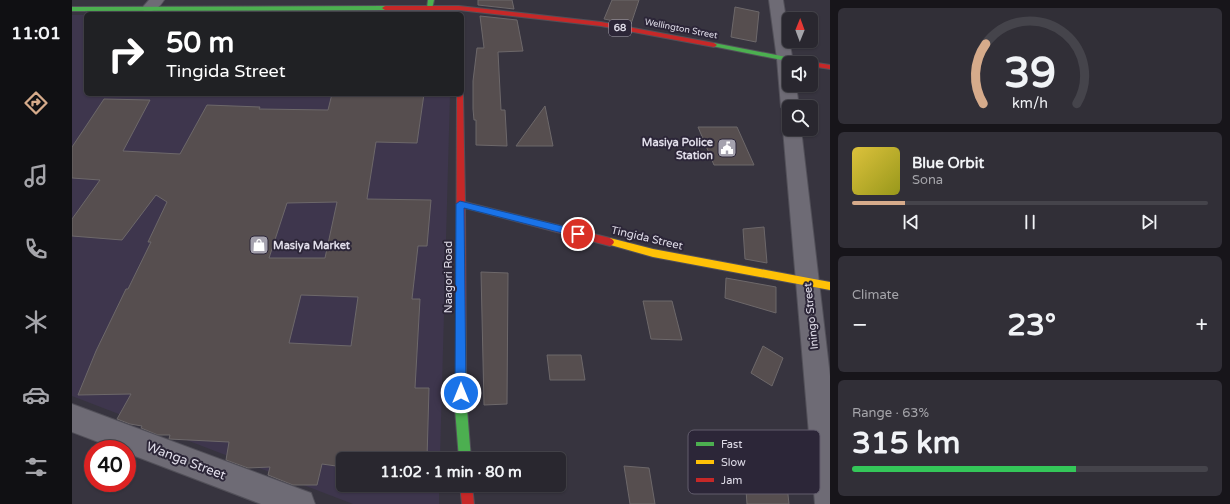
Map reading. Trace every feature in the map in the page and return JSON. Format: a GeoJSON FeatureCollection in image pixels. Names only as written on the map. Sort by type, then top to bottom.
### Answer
{"type":"FeatureCollection","features":[{"type":"Feature","properties":{"kind":"main road","name":"Wellington Street"},"geometry":{"type":"LineString","coordinates":[[72,9],[153,4],[431,4],[459,11],[601,24],[782,58]]}},
{"type":"Feature","properties":{"kind":"main road"},"geometry":{"type":"LineString","coordinates":[[818,65],[830,67]]}},
{"type":"Feature","properties":{"kind":"main road","name":"Naagori Road"},"geometry":{"type":"LineString","coordinates":[[460,96],[461,409],[464,452]]}},
{"type":"Feature","properties":{"kind":"main road","name":"Tingida Street"},"geometry":{"type":"LineString","coordinates":[[460,204],[653,253],[819,284]]}},
{"type":"Feature","properties":{"kind":"main road"},"geometry":{"type":"LineString","coordinates":[[467,492],[468,504]]}},
{"type":"Feature","properties":{"kind":"street"},"geometry":{"type":"LineString","coordinates":[[776,0],[785,56]]}},
{"type":"Feature","properties":{"kind":"street","name":"Iningo Street"},"geometry":{"type":"LineString","coordinates":[[793,136],[819,284],[830,504]]}},
{"type":"Feature","properties":{"kind":"street","name":"Wanga Street"},"geometry":{"type":"LineString","coordinates":[[72,418],[300,504]]}},
{"type":"Feature","properties":{"kind":"shaded area","name":"Masiya Market"},"geometry":{"type":"Polygon","coordinates":[[[72,15],[84,15],[84,96],[450,96],[440,452],[336,452],[336,492],[439,492],[439,504],[353,504],[72,396],[72,15]]]}},
{"type":"Feature","properties":{"kind":"building"},"geometry":{"type":"Polygon","coordinates":[[[478,0],[512,0],[514,9],[478,5],[478,0]]]}},
{"type":"Feature","properties":{"kind":"building"},"geometry":{"type":"Polygon","coordinates":[[[612,0],[639,0],[631,24],[604,19],[612,0]]]}},
{"type":"Feature","properties":{"kind":"building"},"geometry":{"type":"Polygon","coordinates":[[[735,7],[759,12],[756,42],[731,37],[735,7]]]}},
{"type":"Feature","properties":{"kind":"building"},"geometry":{"type":"Polygon","coordinates":[[[480,16],[517,20],[523,51],[498,52],[501,110],[505,110],[507,146],[476,145],[476,120],[474,120],[473,109],[473,81],[477,48],[484,48],[480,16]]]}},
{"type":"Feature","properties":{"kind":"building","name":"Masiya Market"},"geometry":{"type":"Polygon","coordinates":[[[332,96],[424,96],[417,143],[376,142],[367,199],[431,200],[427,246],[418,246],[412,299],[420,299],[415,388],[429,388],[427,452],[336,452],[336,466],[322,464],[317,485],[293,485],[268,475],[270,467],[248,468],[226,460],[229,442],[169,439],[170,435],[158,435],[141,428],[142,426],[130,424],[117,419],[131,394],[78,395],[96,351],[151,242],[148,242],[167,202],[156,195],[122,240],[72,236],[72,219],[100,180],[72,178],[72,147],[104,99],[150,100],[123,151],[180,154],[207,105],[260,107],[259,109],[328,110],[332,96]],[[337,202],[287,203],[269,258],[325,258],[337,202]],[[301,295],[289,343],[351,346],[358,297],[301,295]]]}},
{"type":"Feature","properties":{"kind":"building"},"geometry":{"type":"Polygon","coordinates":[[[545,106],[553,146],[516,146],[545,106]]]}},
{"type":"Feature","properties":{"kind":"building"},"geometry":{"type":"Polygon","coordinates":[[[698,127],[737,127],[754,165],[714,165],[698,127]]]}},
{"type":"Feature","properties":{"kind":"building"},"geometry":{"type":"Polygon","coordinates":[[[764,227],[767,263],[745,259],[743,229],[764,227]]]}},
{"type":"Feature","properties":{"kind":"building"},"geometry":{"type":"Polygon","coordinates":[[[481,272],[508,273],[507,404],[484,405],[481,272]]]}},
{"type":"Feature","properties":{"kind":"building"},"geometry":{"type":"Polygon","coordinates":[[[726,278],[776,287],[776,313],[725,298],[726,278]]]}},
{"type":"Feature","properties":{"kind":"building"},"geometry":{"type":"Polygon","coordinates":[[[643,301],[672,301],[682,340],[651,339],[643,301]]]}},
{"type":"Feature","properties":{"kind":"building"},"geometry":{"type":"Polygon","coordinates":[[[763,346],[783,358],[772,386],[751,373],[763,346]]]}},
{"type":"Feature","properties":{"kind":"building"},"geometry":{"type":"Polygon","coordinates":[[[547,355],[581,355],[585,380],[550,380],[547,355]]]}},
{"type":"Feature","properties":{"kind":"building"},"geometry":{"type":"Polygon","coordinates":[[[624,466],[649,468],[655,504],[630,504],[624,466]]]}},
{"type":"Feature","properties":{"kind":"building"},"geometry":{"type":"Polygon","coordinates":[[[746,494],[788,494],[789,504],[747,504],[746,494]]]}},
{"type":"Feature","properties":{"kind":"traffic: fast"},"geometry":{"type":"LineString","coordinates":[[430,8],[431,0]]}},
{"type":"Feature","properties":{"kind":"traffic: fast"},"geometry":{"type":"LineString","coordinates":[[72,9],[385,8]]}},
{"type":"Feature","properties":{"kind":"traffic: fast"},"geometry":{"type":"LineString","coordinates":[[714,45],[782,58]]}},
{"type":"Feature","properties":{"kind":"traffic: fast"},"geometry":{"type":"LineString","coordinates":[[461,369],[461,409],[464,452]]}},
{"type":"Feature","properties":{"kind":"traffic: slow"},"geometry":{"type":"LineString","coordinates":[[610,242],[653,253],[830,286]]}},
{"type":"Feature","properties":{"kind":"traffic: jam"},"geometry":{"type":"LineString","coordinates":[[385,8],[459,8],[601,24],[714,45]]}},
{"type":"Feature","properties":{"kind":"traffic: jam"},"geometry":{"type":"LineString","coordinates":[[818,65],[830,67]]}},
{"type":"Feature","properties":{"kind":"traffic: jam"},"geometry":{"type":"LineString","coordinates":[[460,96],[461,369]]}},
{"type":"Feature","properties":{"kind":"traffic: jam"},"geometry":{"type":"LineString","coordinates":[[460,204],[610,242]]}},
{"type":"Feature","properties":{"kind":"traffic: jam"},"geometry":{"type":"LineString","coordinates":[[467,492],[468,504]]}},
{"type":"Feature","properties":{"kind":"place","name":"Masiya Police Station"},"geometry":{"type":"Point","coordinates":[727,148]}},
{"type":"Feature","properties":{"kind":"place","name":"Masiya Market"},"geometry":{"type":"Point","coordinates":[259,245]}},
{"type":"Feature","properties":{"kind":"route"},"geometry":{"type":"LineString","coordinates":[[461,393],[460,204],[578,234]]}}]}
